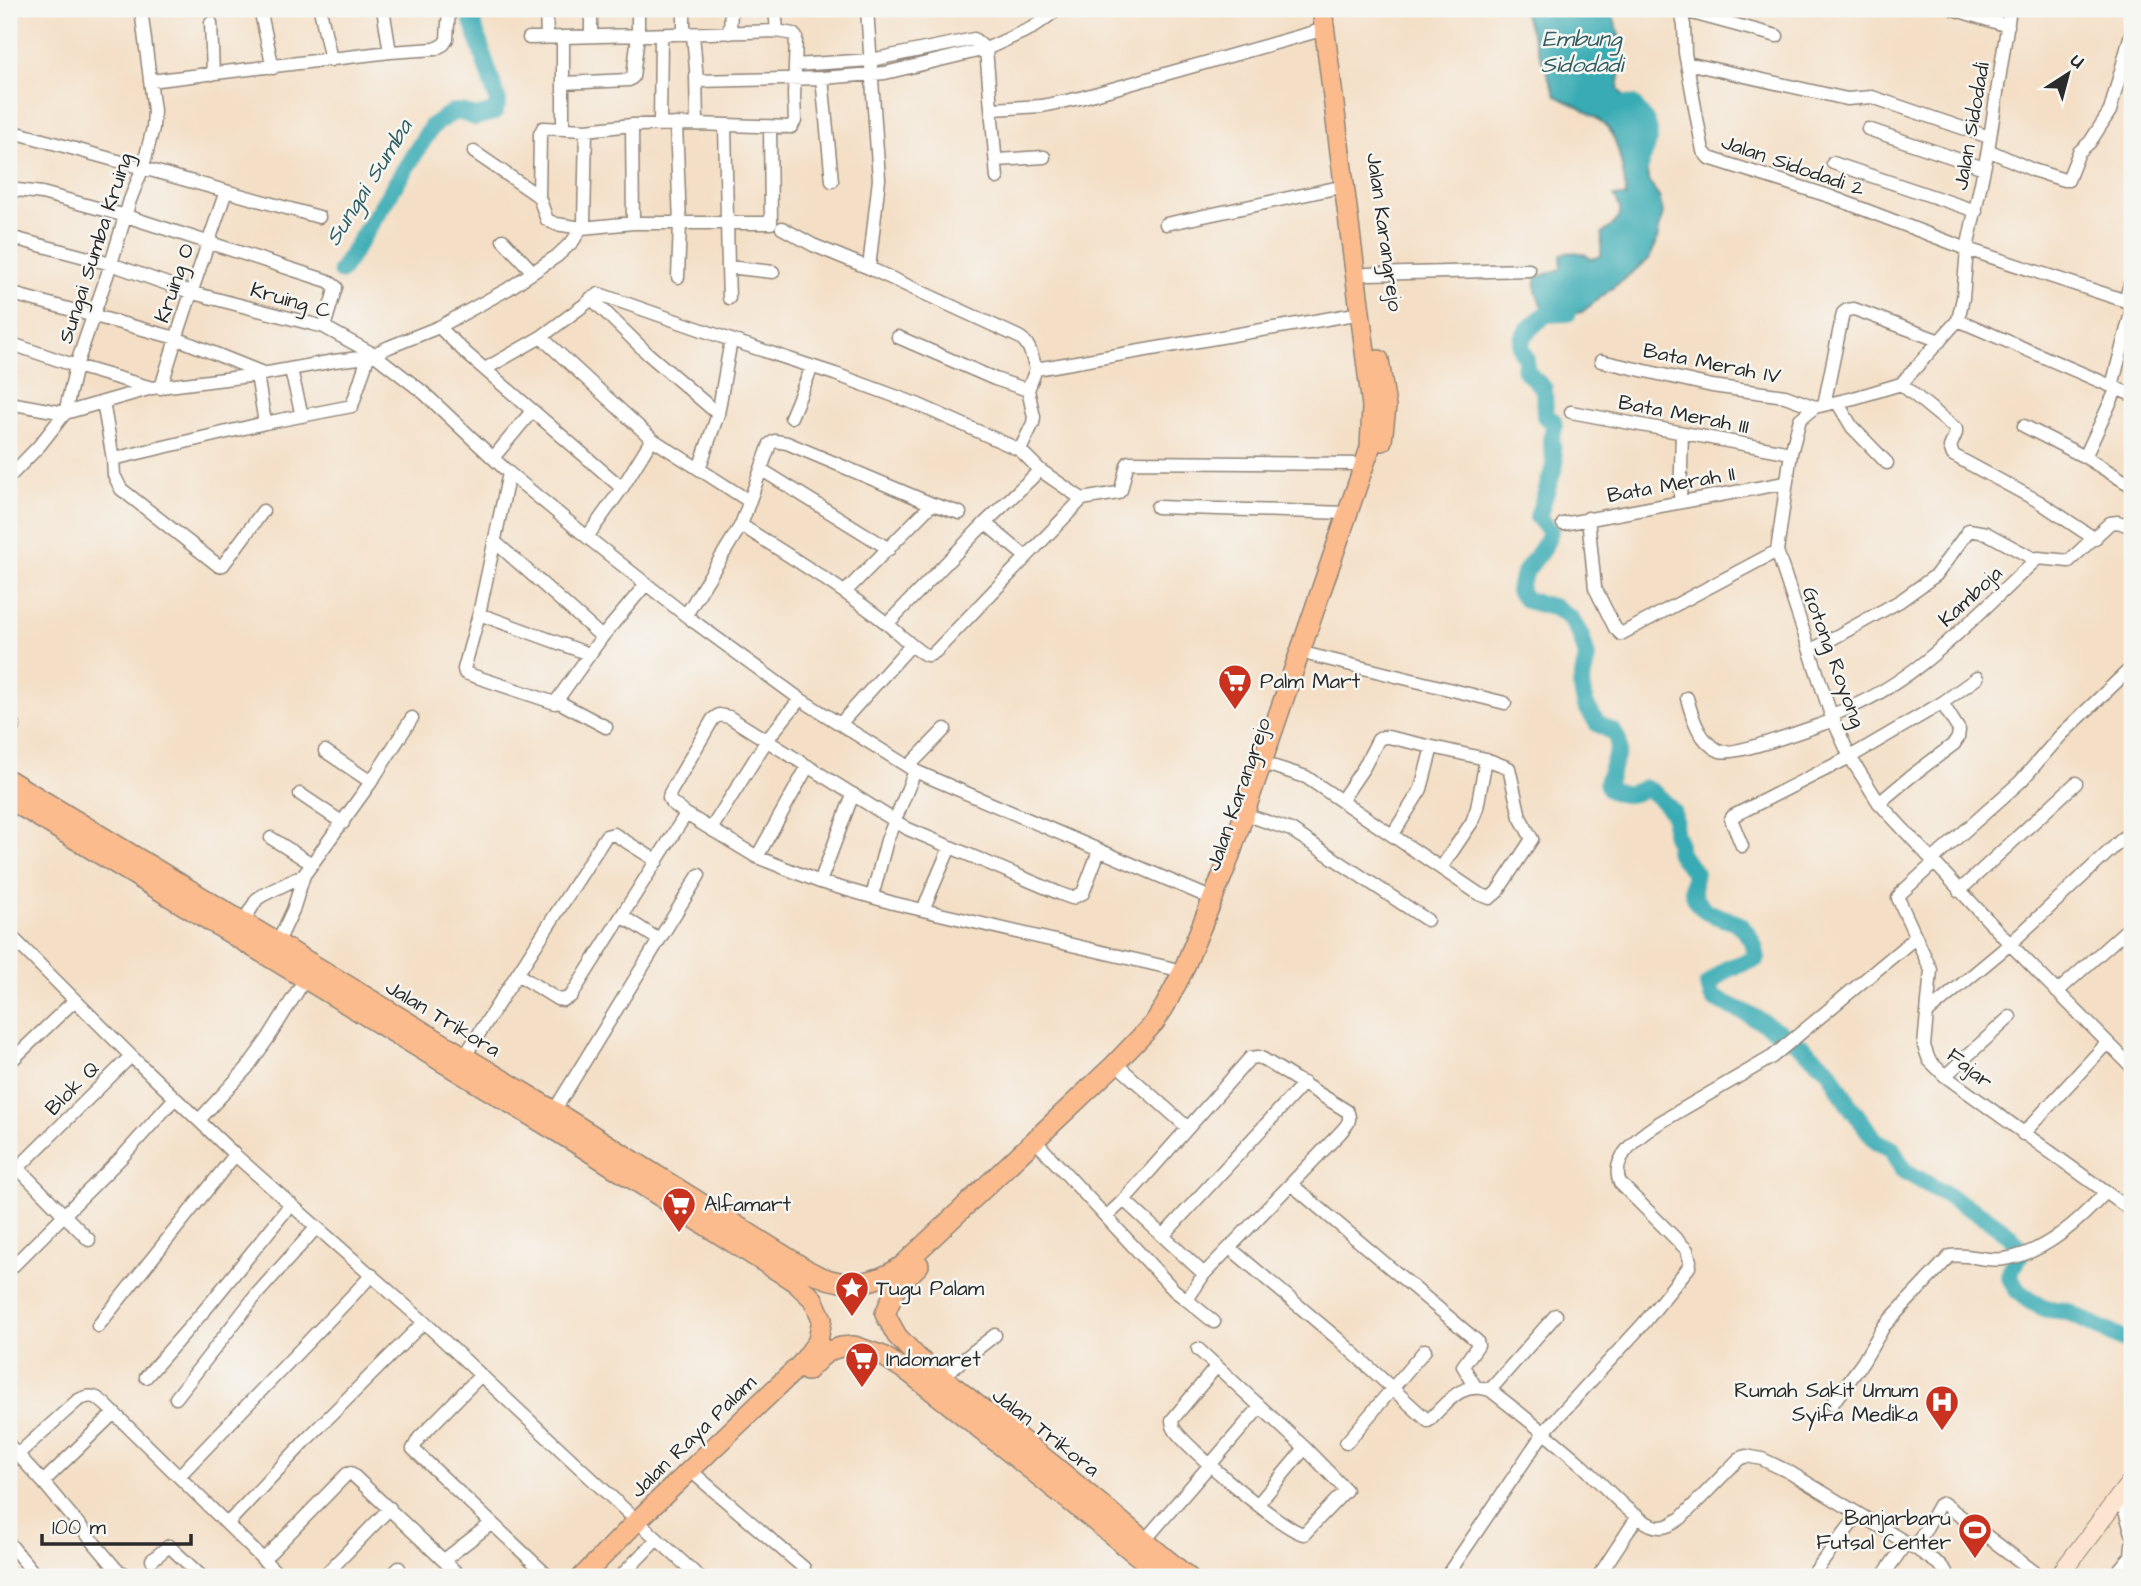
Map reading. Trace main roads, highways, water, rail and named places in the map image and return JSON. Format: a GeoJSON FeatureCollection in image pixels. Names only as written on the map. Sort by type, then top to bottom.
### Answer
{"type":"FeatureCollection","features":[{"type":"Feature","properties":{"kind":"main road","name":"Jalan Karangrejo"},"geometry":{"type":"LineString","coordinates":[[885,1314],[896,1288],[1123,1070],[1168,1022],[1193,978],[1237,870],[1249,816],[1330,580],[1381,449],[1386,407],[1367,274],[1345,186],[1322,9]]}},
{"type":"Feature","properties":{"kind":"main road","name":"Jalan Karangrejo"},"geometry":{"type":"LineString","coordinates":[[857,1283],[878,1280],[903,1265],[1113,1066],[1154,1023],[1183,971],[1272,766],[1311,654],[1347,513],[1370,448],[1372,407],[1332,9]]}},
{"type":"Feature","properties":{"kind":"main road","name":"Jalan Trikora"},"geometry":{"type":"LineString","coordinates":[[9,780],[190,900]]}},
{"type":"Feature","properties":{"kind":"main road","name":"Jalan Trikora"},"geometry":{"type":"LineString","coordinates":[[9,799],[221,918],[305,979],[744,1249],[805,1291],[813,1299],[822,1319]]}},
{"type":"Feature","properties":{"kind":"main road","name":"Jalan Trikora"},"geometry":{"type":"LineString","coordinates":[[221,918],[243,922],[278,942],[809,1271],[829,1281],[857,1283]]}},
{"type":"Feature","properties":{"kind":"main road"},"geometry":{"type":"LineString","coordinates":[[857,1283],[873,1290],[884,1305],[884,1324],[873,1340],[864,1345],[845,1345],[830,1336],[822,1319],[825,1300],[838,1286],[857,1283]]}},
{"type":"Feature","properties":{"kind":"main road","name":"Jalan Trikora"},"geometry":{"type":"LineString","coordinates":[[885,1314],[907,1349],[1188,1577]]}},
{"type":"Feature","properties":{"kind":"main road","name":"Jalan Raya Palam"},"geometry":{"type":"LineString","coordinates":[[582,1577],[646,1529],[801,1364],[818,1341],[822,1319]]}},
{"type":"Feature","properties":{"kind":"main road","name":"Jalan Trikora"},"geometry":{"type":"LineString","coordinates":[[854,1346],[883,1356],[911,1374],[1164,1577]]}},
{"type":"Feature","properties":{"kind":"main road","name":"Jalan Raya Palam"},"geometry":{"type":"LineString","coordinates":[[594,1577],[821,1357],[831,1350],[854,1346]]}},
{"type":"Feature","properties":{"kind":"main road"},"geometry":{"type":"LineString","coordinates":[[2058,1577],[2132,1480]]}},
{"type":"Feature","properties":{"kind":"water","name":"Embung Sidodadi"},"geometry":{"type":"Polygon","coordinates":[[[1522,9],[1611,9],[1624,50],[1618,89],[1647,124],[1647,173],[1663,212],[1656,244],[1649,259],[1582,312],[1548,319],[1537,294],[1537,277],[1561,269],[1561,254],[1580,253],[1591,259],[1601,256],[1602,234],[1619,218],[1620,209],[1614,196],[1626,197],[1626,190],[1621,161],[1612,134],[1590,114],[1556,96],[1522,9]]]}},
{"type":"Feature","properties":{"kind":"waterway","name":"Sungai Sumba"},"geometry":{"type":"LineString","coordinates":[[341,271],[432,126],[453,112],[475,117],[494,112],[498,102],[468,9]]}},
{"type":"Feature","properties":{"kind":"waterway"},"geometry":{"type":"LineString","coordinates":[[1609,108],[1623,104],[1633,105],[1648,126],[1648,143],[1640,167]]}},
{"type":"Feature","properties":{"kind":"waterway"},"geometry":{"type":"LineString","coordinates":[[1568,313],[1546,314],[1534,324],[1521,342],[1526,359],[1525,370],[1544,389],[1545,416],[1553,421],[1551,440],[1555,464],[1538,517],[1550,531],[1543,547],[1524,574],[1519,591],[1526,600],[1556,608],[1570,618],[1581,636],[1587,657],[1581,685],[1585,704],[1597,723],[1613,732],[1618,740],[1618,751],[1607,782],[1609,789],[1628,794],[1646,788],[1667,805],[1674,816],[1674,832],[1679,844],[1677,850],[1695,872],[1693,894],[1698,904],[1709,912],[1738,924],[1751,939],[1757,958],[1727,969],[1708,985],[1713,998],[1752,1016],[1796,1042],[1829,1070],[1847,1102],[1876,1141],[1892,1149],[1903,1170],[2006,1232],[2020,1248],[2021,1254],[2009,1276],[2017,1290],[2030,1301],[2047,1309],[2066,1311],[2132,1344]]}},
{"type":"Feature","properties":{"kind":"place","name":"Palm Mart"},"geometry":{"type":"Point","coordinates":[1235,711]}},
{"type":"Feature","properties":{"kind":"place","name":"Alfamart"},"geometry":{"type":"Point","coordinates":[679,1234]}},
{"type":"Feature","properties":{"kind":"place","name":"Tugu Palam"},"geometry":{"type":"Point","coordinates":[852,1318]}},
{"type":"Feature","properties":{"kind":"place","name":"Indomaret"},"geometry":{"type":"Point","coordinates":[862,1389]}},
{"type":"Feature","properties":{"kind":"place","name":"Rumah Sakit Umum Syifa Medika"},"geometry":{"type":"Point","coordinates":[1942,1432]}},
{"type":"Feature","properties":{"kind":"place","name":"Banjarbaru Futsal Center"},"geometry":{"type":"Point","coordinates":[1975,1560]}}]}
